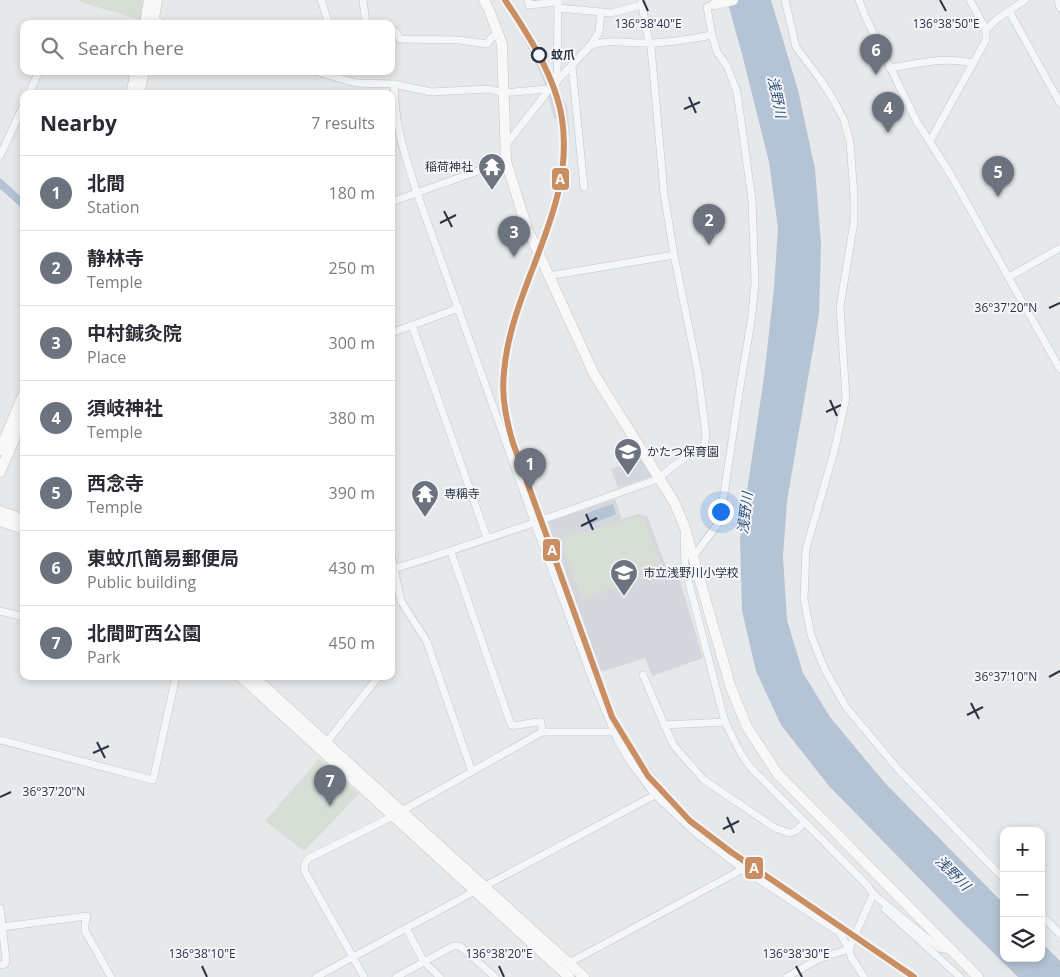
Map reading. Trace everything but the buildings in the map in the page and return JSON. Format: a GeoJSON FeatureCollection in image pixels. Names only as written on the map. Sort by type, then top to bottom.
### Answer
{"type":"FeatureCollection","features":[{"type":"Feature","properties":{"kind":"street"},"geometry":{"type":"LineString","coordinates":[[149,0],[150,20]]}},
{"type":"Feature","properties":{"kind":"street"},"geometry":{"type":"LineString","coordinates":[[150,20],[157,0]]}},
{"type":"Feature","properties":{"kind":"street"},"geometry":{"type":"LineString","coordinates":[[321,0],[328,20]]}},
{"type":"Feature","properties":{"kind":"street"},"geometry":{"type":"LineString","coordinates":[[363,0],[366,20]]}},
{"type":"Feature","properties":{"kind":"street"},"geometry":{"type":"LineString","coordinates":[[484,0],[502,44],[502,93],[506,161],[527,228],[594,374],[674,502],[684,525],[731,688],[747,727],[777,773],[978,977]]}},
{"type":"Feature","properties":{"kind":"street"},"geometry":{"type":"LineString","coordinates":[[395,568],[535,524],[658,479],[672,466],[704,445],[706,439],[698,372],[674,255],[664,193],[651,47],[648,44],[642,2],[611,13],[558,3],[528,5],[528,0]]}},
{"type":"Feature","properties":{"kind":"street"},"geometry":{"type":"LineString","coordinates":[[693,557],[720,521],[751,322],[755,283],[752,200],[737,92],[727,66],[717,52],[707,6],[734,0]]}},
{"type":"Feature","properties":{"kind":"street"},"geometry":{"type":"LineString","coordinates":[[785,0],[796,47],[820,79],[844,120],[850,142],[854,195],[854,222],[840,307],[846,398],[834,452],[806,549],[804,599],[811,635],[825,670],[846,707],[898,769],[1000,875]]}},
{"type":"Feature","properties":{"kind":"street"},"geometry":{"type":"LineString","coordinates":[[858,0],[917,122],[1009,277],[1060,369]]}},
{"type":"Feature","properties":{"kind":"street"},"geometry":{"type":"LineString","coordinates":[[930,141],[986,40],[986,30],[970,0]]}},
{"type":"Feature","properties":{"kind":"street"},"geometry":{"type":"LineString","coordinates":[[986,30],[1025,0]]}},
{"type":"Feature","properties":{"kind":"street"},"geometry":{"type":"LineString","coordinates":[[1058,0],[1060,8]]}},
{"type":"Feature","properties":{"kind":"street"},"geometry":{"type":"LineString","coordinates":[[505,146],[554,84],[558,3]]}},
{"type":"Feature","properties":{"kind":"street"},"geometry":{"type":"LineString","coordinates":[[1009,11],[1060,103]]}},
{"type":"Feature","properties":{"kind":"street"},"geometry":{"type":"LineString","coordinates":[[336,75],[356,82],[394,84],[431,92],[489,88],[502,93],[548,89],[590,46],[599,32],[602,12]]}},
{"type":"Feature","properties":{"kind":"street"},"geometry":{"type":"LineString","coordinates":[[395,31],[400,40],[459,40],[487,44],[490,38],[499,33]]}},
{"type":"Feature","properties":{"kind":"street"},"geometry":{"type":"LineString","coordinates":[[590,46],[598,42],[648,44],[674,42],[712,35]]}},
{"type":"Feature","properties":{"kind":"street"},"geometry":{"type":"LineString","coordinates":[[890,68],[932,60],[958,60],[973,63]]}},
{"type":"Feature","properties":{"kind":"street"},"geometry":{"type":"LineString","coordinates":[[572,66],[584,187]]}},
{"type":"Feature","properties":{"kind":"street"},"geometry":{"type":"LineString","coordinates":[[31,90],[37,75]]}},
{"type":"Feature","properties":{"kind":"street"},"geometry":{"type":"LineString","coordinates":[[132,90],[135,75]]}},
{"type":"Feature","properties":{"kind":"street"},"geometry":{"type":"LineString","coordinates":[[140,90],[143,75]]}},
{"type":"Feature","properties":{"kind":"street"},"geometry":{"type":"LineString","coordinates":[[394,84],[394,90]]}},
{"type":"Feature","properties":{"kind":"street"},"geometry":{"type":"LineString","coordinates":[[0,156],[20,113]]}},
{"type":"Feature","properties":{"kind":"street"},"geometry":{"type":"LineString","coordinates":[[395,116],[402,148],[417,193],[535,524],[595,686],[614,732],[629,760],[655,794],[698,835],[742,868],[839,932],[849,949],[851,957],[864,977]]}},
{"type":"Feature","properties":{"kind":"street"},"geometry":{"type":"LineString","coordinates":[[395,201],[506,161]]}},
{"type":"Feature","properties":{"kind":"street"},"geometry":{"type":"LineString","coordinates":[[1009,277],[1060,248]]}},
{"type":"Feature","properties":{"kind":"street"},"geometry":{"type":"LineString","coordinates":[[548,276],[674,255]]}},
{"type":"Feature","properties":{"kind":"street"},"geometry":{"type":"LineString","coordinates":[[395,331],[459,308]]}},
{"type":"Feature","properties":{"kind":"street"},"geometry":{"type":"LineString","coordinates":[[412,325],[487,538]]}},
{"type":"Feature","properties":{"kind":"street"},"geometry":{"type":"LineString","coordinates":[[0,450],[20,403]]}},
{"type":"Feature","properties":{"kind":"street"},"geometry":{"type":"LineString","coordinates":[[0,472],[9,431],[20,420]]}},
{"type":"Feature","properties":{"kind":"street"},"geometry":{"type":"LineString","coordinates":[[0,511],[20,518]]}},
{"type":"Feature","properties":{"kind":"street"},"geometry":{"type":"LineString","coordinates":[[0,521],[20,528]]}},
{"type":"Feature","properties":{"kind":"street"},"geometry":{"type":"LineString","coordinates":[[684,525],[685,568],[725,722],[737,746],[752,769],[867,885],[872,895],[960,977]]}},
{"type":"Feature","properties":{"kind":"street"},"geometry":{"type":"LineString","coordinates":[[450,552],[511,725],[516,726],[534,721],[541,722],[542,732]]}},
{"type":"Feature","properties":{"kind":"street"},"geometry":{"type":"LineString","coordinates":[[395,577],[401,601],[427,642],[472,772]]}},
{"type":"Feature","properties":{"kind":"street"},"geometry":{"type":"LineString","coordinates":[[0,611],[20,616]]}},
{"type":"Feature","properties":{"kind":"street"},"geometry":{"type":"LineString","coordinates":[[643,675],[676,747],[704,780],[774,828],[789,832],[796,831],[804,823]]}},
{"type":"Feature","properties":{"kind":"street"},"geometry":{"type":"LineString","coordinates":[[0,740],[153,780],[175,680]]}},
{"type":"Feature","properties":{"kind":"street"},"geometry":{"type":"LineString","coordinates":[[245,680],[398,814],[480,889],[584,977]]}},
{"type":"Feature","properties":{"kind":"street"},"geometry":{"type":"LineString","coordinates":[[257,680],[326,743],[398,814]]}},
{"type":"Feature","properties":{"kind":"street"},"geometry":{"type":"LineString","coordinates":[[326,743],[376,680]]}},
{"type":"Feature","properties":{"kind":"street"},"geometry":{"type":"LineString","coordinates":[[664,724],[725,722]]}},
{"type":"Feature","properties":{"kind":"street"},"geometry":{"type":"LineString","coordinates":[[364,977],[304,870],[304,863],[309,858],[398,814],[542,732],[614,732]]}},
{"type":"Feature","properties":{"kind":"street"},"geometry":{"type":"LineString","coordinates":[[316,977],[655,794]]}},
{"type":"Feature","properties":{"kind":"street"},"geometry":{"type":"LineString","coordinates":[[569,963],[742,868]]}},
{"type":"Feature","properties":{"kind":"street"},"geometry":{"type":"LineString","coordinates":[[480,889],[564,976]]}},
{"type":"Feature","properties":{"kind":"street"},"geometry":{"type":"LineString","coordinates":[[872,895],[939,948],[950,950]]}},
{"type":"Feature","properties":{"kind":"street"},"geometry":{"type":"LineString","coordinates":[[787,977],[818,959],[849,949],[872,895]]}},
{"type":"Feature","properties":{"kind":"street"},"geometry":{"type":"LineString","coordinates":[[0,908],[6,960],[5,964],[0,964]]}},
{"type":"Feature","properties":{"kind":"street"},"geometry":{"type":"LineString","coordinates":[[2,927],[87,916],[85,931],[110,977]]}},
{"type":"Feature","properties":{"kind":"street"},"geometry":{"type":"LineString","coordinates":[[1043,917],[1060,934]]}},
{"type":"Feature","properties":{"kind":"street"},"geometry":{"type":"LineString","coordinates":[[406,928],[424,962],[440,977]]}},
{"type":"Feature","properties":{"kind":"street"},"geometry":{"type":"LineString","coordinates":[[396,977],[453,946],[460,946],[495,977]]}},
{"type":"Feature","properties":{"kind":"shaded area"},"geometry":{"type":"Polygon","coordinates":[[[78,0],[143,0],[140,20],[84,3],[78,0]]]}},
{"type":"Feature","properties":{"kind":"shaded area"},"geometry":{"type":"Polygon","coordinates":[[[501,0],[511,0],[524,20],[567,107],[570,136],[566,137],[567,168],[564,187],[550,231],[546,225],[556,188],[559,164],[560,146],[557,119],[554,119],[546,87],[537,66],[521,33],[501,0]]]}},
{"type":"Feature","properties":{"kind":"shaded area"},"geometry":{"type":"Polygon","coordinates":[[[546,227],[549,232],[517,324],[507,362],[505,381],[507,409],[523,465],[615,715],[623,730],[615,730],[574,624],[502,420],[504,419],[500,381],[505,344],[546,227]]]}},
{"type":"Feature","properties":{"kind":"shaded area"},"geometry":{"type":"Polygon","coordinates":[[[641,459],[653,476],[618,488],[611,469],[641,459]]]}},
{"type":"Feature","properties":{"kind":"shaded area"},"geometry":{"type":"Polygon","coordinates":[[[615,499],[622,519],[639,514],[647,516],[667,569],[676,567],[703,658],[652,676],[645,658],[601,672],[548,522],[615,499]]]}},
{"type":"Feature","properties":{"kind":"shaded area"},"geometry":{"type":"Polygon","coordinates":[[[639,516],[644,518],[665,571],[582,600],[561,542],[566,534],[579,530],[584,533],[639,516]]]}},
{"type":"Feature","properties":{"kind":"shaded area"},"geometry":{"type":"Polygon","coordinates":[[[616,731],[624,731],[661,784],[687,812],[790,888],[784,891],[695,829],[668,803],[651,783],[616,731]]]}},
{"type":"Feature","properties":{"kind":"shaded area"},"geometry":{"type":"Polygon","coordinates":[[[319,759],[359,794],[304,851],[265,821],[319,759]]]}},
{"type":"Feature","properties":{"kind":"shaded area"},"geometry":{"type":"Polygon","coordinates":[[[793,891],[920,977],[909,977],[787,894],[793,891]]]}},
{"type":"Feature","properties":{"kind":"water","name":"浅野川"},"geometry":{"type":"Polygon","coordinates":[[[727,0],[771,0],[798,90],[815,169],[821,244],[819,314],[787,501],[783,557],[787,620],[803,673],[830,717],[884,782],[1000,900],[1000,959],[829,786],[781,725],[756,671],[742,611],[740,538],[764,377],[774,288],[778,228],[769,162],[727,0]]]}},
{"type":"Feature","properties":{"kind":"water"},"geometry":{"type":"Polygon","coordinates":[[[613,504],[616,514],[591,524],[587,513],[613,504]]]}},
{"type":"Feature","properties":{"kind":"water"},"geometry":{"type":"Polygon","coordinates":[[[1045,946],[1060,961],[1060,977],[1018,977],[1003,962],[1045,962],[1045,946]]]}},
{"type":"Feature","properties":{"kind":"waterway"},"geometry":{"type":"LineString","coordinates":[[0,183],[20,201]]}},
{"type":"Feature","properties":{"kind":"transit line","name":"A"},"geometry":{"type":"LineString","coordinates":[[505,0],[532,42],[554,88],[562,119],[564,152],[560,185],[552,216],[518,309],[509,340],[503,381],[505,408],[513,443],[612,717],[648,776],[690,821],[731,852],[914,977]]}},
{"type":"Feature","properties":{"kind":"place","name":"蚊爪"},"geometry":{"type":"Point","coordinates":[539,55]}},
{"type":"Feature","properties":{"kind":"place","name":"東蚊爪簡易郵便局"},"geometry":{"type":"Point","coordinates":[876,75]}},
{"type":"Feature","properties":{"kind":"place","name":"須岐神社"},"geometry":{"type":"Point","coordinates":[888,133]}},
{"type":"Feature","properties":{"kind":"place","name":"稲荷神社"},"geometry":{"type":"Point","coordinates":[492,191]}},
{"type":"Feature","properties":{"kind":"place","name":"西念寺"},"geometry":{"type":"Point","coordinates":[998,197]}},
{"type":"Feature","properties":{"kind":"place","name":"静林寺"},"geometry":{"type":"Point","coordinates":[709,245]}},
{"type":"Feature","properties":{"kind":"place","name":"中村鍼灸院"},"geometry":{"type":"Point","coordinates":[514,257]}},
{"type":"Feature","properties":{"kind":"place","name":"かたつ保育園"},"geometry":{"type":"Point","coordinates":[628,476]}},
{"type":"Feature","properties":{"kind":"place","name":"北間"},"geometry":{"type":"Point","coordinates":[530,489]}},
{"type":"Feature","properties":{"kind":"place","name":"専稱寺"},"geometry":{"type":"Point","coordinates":[425,518]}},
{"type":"Feature","properties":{"kind":"place","name":"市立浅野川小学校"},"geometry":{"type":"Point","coordinates":[624,597]}},
{"type":"Feature","properties":{"kind":"place","name":"北間町西公園"},"geometry":{"type":"Point","coordinates":[330,806]}}]}
